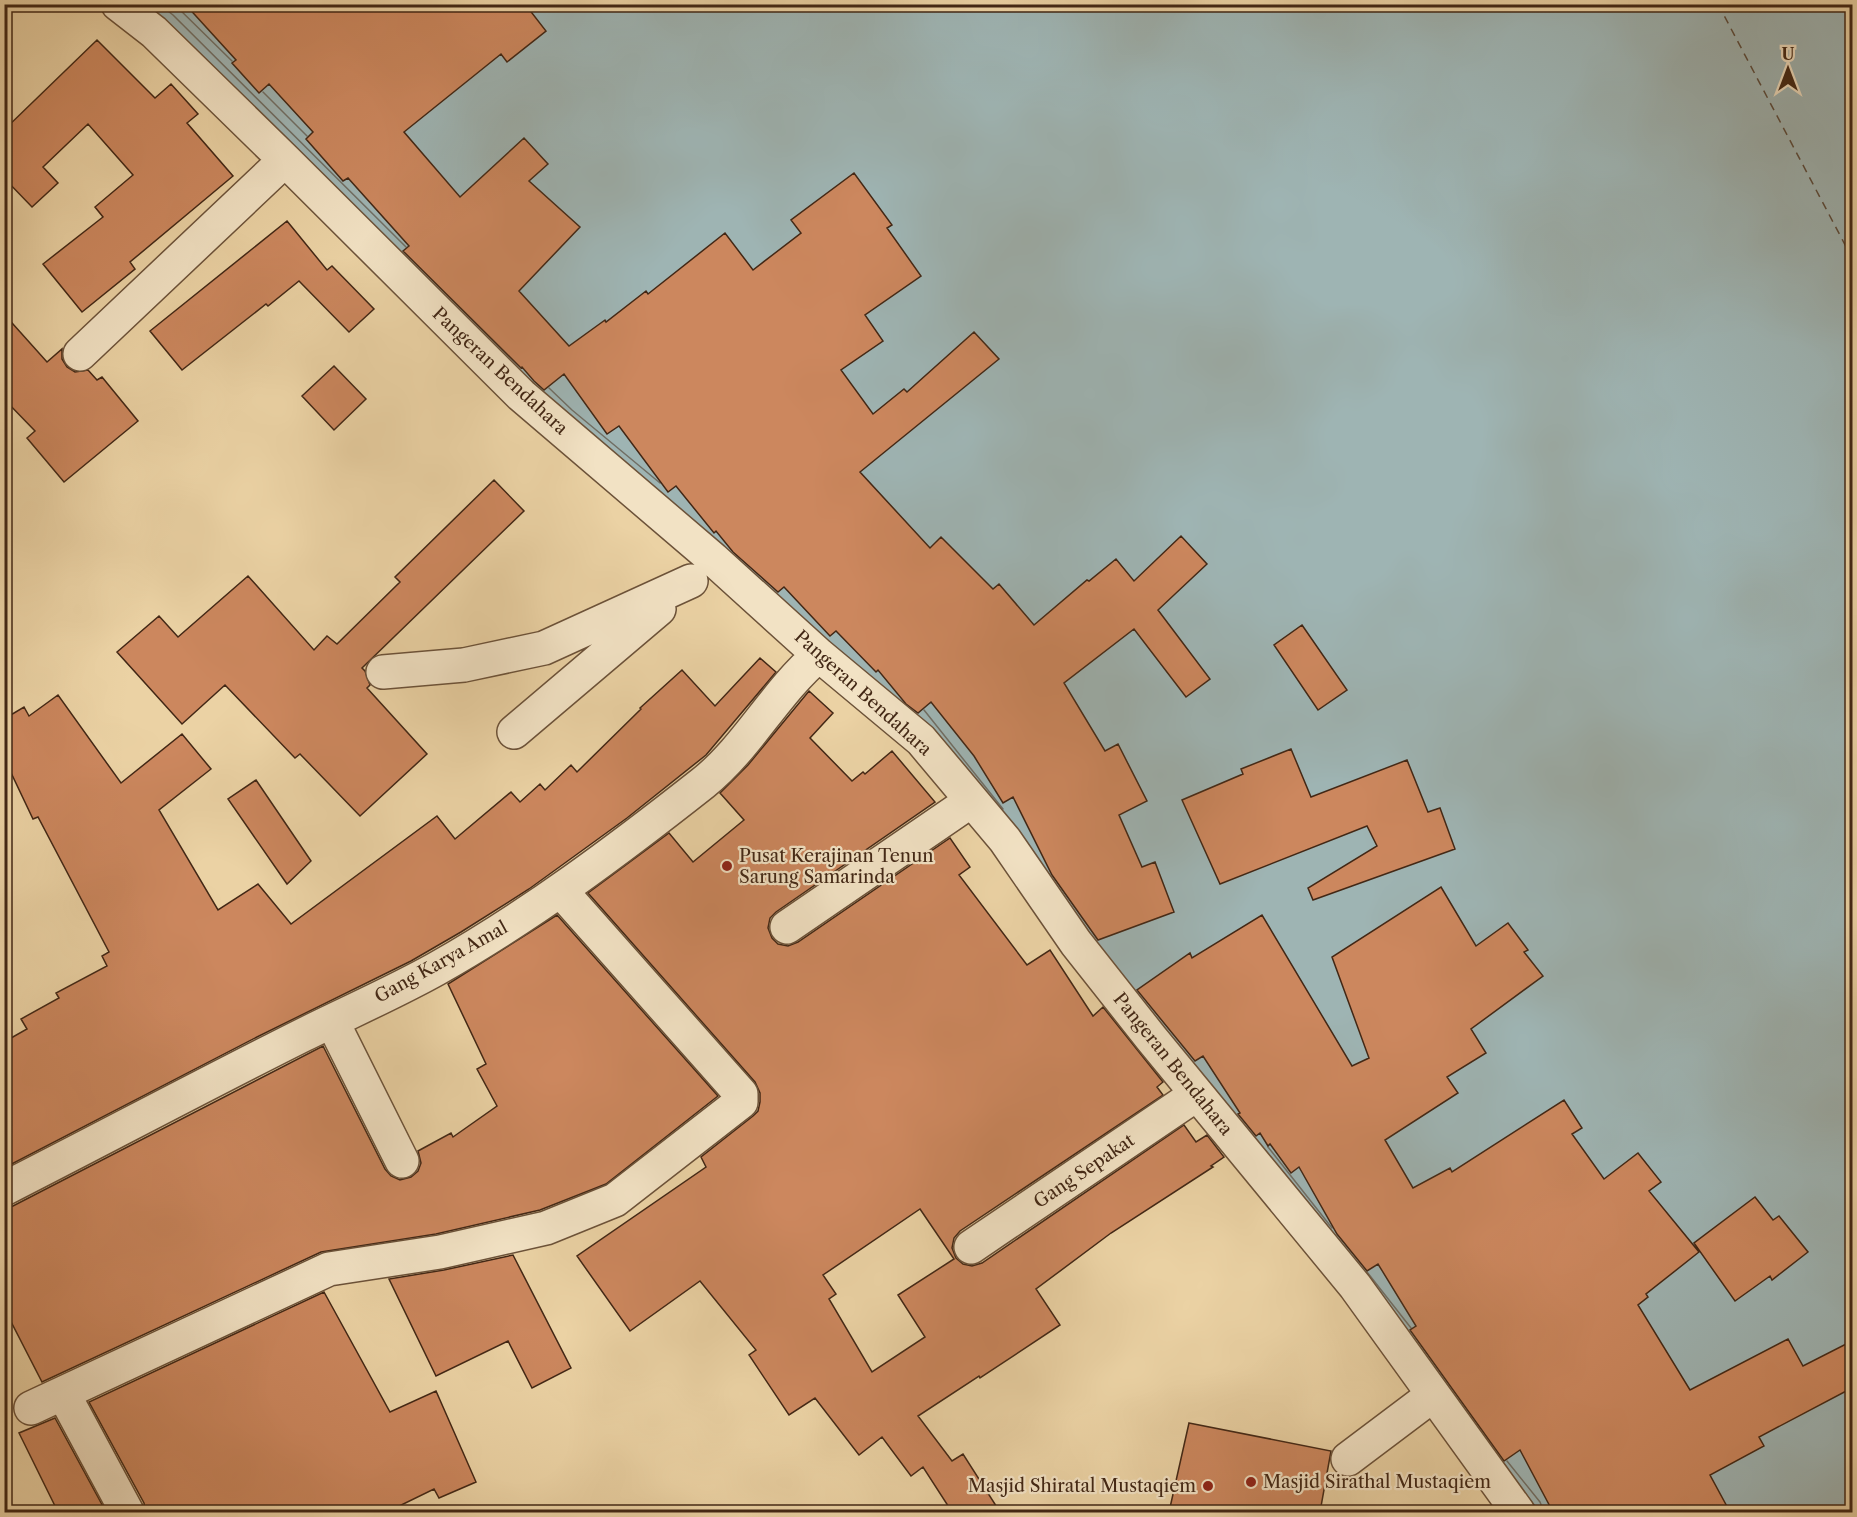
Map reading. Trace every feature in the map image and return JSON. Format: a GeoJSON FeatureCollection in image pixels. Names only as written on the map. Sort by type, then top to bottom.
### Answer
{"type":"FeatureCollection","features":[{"type":"Feature","properties":{"kind":"street","name":"Pangeran Bendahara"},"geometry":{"type":"LineString","coordinates":[[118,4],[154,32],[520,395],[702,570],[819,655],[921,740],[1005,840],[1076,943],[1354,1286],[1518,1512]]}},
{"type":"Feature","properties":{"kind":"street"},"geometry":{"type":"LineString","coordinates":[[80,354],[285,160]]}},
{"type":"Feature","properties":{"kind":"street"},"geometry":{"type":"LineString","coordinates":[[383,672],[464,665],[544,648],[702,570]]}},
{"type":"Feature","properties":{"kind":"street"},"geometry":{"type":"LineString","coordinates":[[514,732],[702,570]]}},
{"type":"Feature","properties":{"kind":"street","name":"Gang Karya Amal"},"geometry":{"type":"LineString","coordinates":[[4,1189],[434,970],[561,891],[705,781],[732,756],[803,668],[819,655]]}},
{"type":"Feature","properties":{"kind":"street"},"geometry":{"type":"LineString","coordinates":[[787,927],[971,801]]}},
{"type":"Feature","properties":{"kind":"street"},"geometry":{"type":"LineString","coordinates":[[30,1408],[328,1269],[440,1252],[546,1228],[615,1200],[741,1102],[741,1094],[561,891]]}},
{"type":"Feature","properties":{"kind":"street"},"geometry":{"type":"LineString","coordinates":[[332,1021],[402,1161]]}},
{"type":"Feature","properties":{"kind":"street","name":"Gang Sepakat"},"geometry":{"type":"LineString","coordinates":[[971,1247],[1197,1094]]}},
{"type":"Feature","properties":{"kind":"street"},"geometry":{"type":"LineString","coordinates":[[63,1393],[127,1512]]}},
{"type":"Feature","properties":{"kind":"street"},"geometry":{"type":"LineString","coordinates":[[1348,1459],[1433,1395]]}},
{"type":"Feature","properties":{"kind":"water"},"geometry":{"type":"Polygon","coordinates":[[[136,5],[1852,5],[1852,1512],[1540,1512],[1136,1003],[917,721],[562,420],[136,5]]]}},
{"type":"Feature","properties":{"kind":"building"},"geometry":{"type":"Polygon","coordinates":[[[185,4],[525,4],[546,31],[507,62],[501,54],[404,132],[460,197],[524,138],[548,164],[529,181],[580,227],[519,291],[569,346],[605,320],[606,322],[646,291],[648,294],[725,233],[753,270],[801,233],[791,220],[854,173],[892,225],[887,228],[921,276],[865,315],[883,341],[841,370],[873,414],[904,389],[907,392],[974,332],[999,359],[860,472],[930,548],[941,537],[993,589],[999,584],[1034,625],[1087,580],[1089,581],[1116,559],[1134,581],[1181,536],[1207,564],[1158,610],[1210,679],[1186,697],[1134,629],[1064,683],[1105,751],[1118,744],[1147,801],[1119,815],[1142,867],[1155,862],[1174,912],[1098,940],[1052,875],[1013,797],[1003,803],[974,756],[931,702],[918,713],[906,704],[878,670],[876,672],[836,631],[830,636],[784,587],[778,592],[733,552],[716,531],[714,533],[676,486],[668,492],[619,426],[607,434],[564,374],[544,390],[534,381],[403,251],[409,246],[348,178],[343,181],[306,139],[313,132],[269,84],[259,93],[232,63],[236,60],[185,4]]]}},
{"type":"Feature","properties":{"kind":"building"},"geometry":{"type":"Polygon","coordinates":[[[97,40],[155,98],[171,84],[198,114],[187,123],[233,176],[130,262],[135,269],[82,312],[43,264],[103,217],[95,207],[133,175],[88,124],[43,167],[58,183],[32,207],[4,178],[4,130],[97,40]]]}},
{"type":"Feature","properties":{"kind":"building"},"geometry":{"type":"Polygon","coordinates":[[[287,221],[327,270],[332,266],[374,309],[349,332],[299,281],[182,370],[150,331],[287,221]]]}},
{"type":"Feature","properties":{"kind":"building"},"geometry":{"type":"Polygon","coordinates":[[[4,314],[47,362],[62,349],[62,359],[67,367],[75,372],[88,370],[97,380],[102,377],[138,421],[64,482],[27,438],[35,431],[4,399],[4,314]]]}},
{"type":"Feature","properties":{"kind":"building"},"geometry":{"type":"Polygon","coordinates":[[[334,366],[366,399],[334,430],[302,396],[334,366]]]}},
{"type":"Feature","properties":{"kind":"building"},"geometry":{"type":"Polygon","coordinates":[[[494,480],[524,511],[362,668],[370,685],[367,688],[427,754],[360,816],[300,754],[295,758],[225,685],[182,724],[117,652],[159,616],[178,637],[248,576],[314,650],[327,636],[337,644],[400,582],[395,577],[494,480]]]}},
{"type":"Feature","properties":{"kind":"building"},"geometry":{"type":"Polygon","coordinates":[[[1302,625],[1347,690],[1318,710],[1274,645],[1302,625]]]}},
{"type":"Feature","properties":{"kind":"building"},"geometry":{"type":"Polygon","coordinates":[[[760,658],[776,672],[706,755],[627,818],[529,889],[411,961],[257,1037],[4,1168],[4,1042],[27,1029],[21,1019],[59,998],[56,993],[107,966],[102,956],[109,952],[38,817],[33,819],[4,758],[4,719],[24,707],[29,716],[58,695],[121,783],[182,734],[211,769],[159,810],[218,910],[258,884],[291,924],[437,816],[455,839],[511,792],[520,802],[540,784],[545,790],[571,765],[577,772],[640,708],[682,670],[715,706],[760,658]]]}},
{"type":"Feature","properties":{"kind":"building"},"geometry":{"type":"Polygon","coordinates":[[[809,691],[833,713],[810,738],[852,781],[863,772],[865,774],[892,751],[935,802],[776,912],[770,918],[768,928],[772,938],[778,944],[788,946],[798,942],[950,838],[970,867],[959,875],[1027,965],[1050,950],[1093,1016],[1103,1007],[1163,1082],[1157,1087],[1163,1095],[960,1231],[954,1238],[952,1248],[956,1258],[963,1264],[972,1266],[982,1263],[1184,1125],[1196,1142],[1207,1135],[1224,1157],[1211,1166],[1213,1167],[1111,1233],[1036,1289],[1060,1325],[918,1416],[952,1461],[963,1454],[1000,1512],[952,1512],[923,1467],[911,1476],[882,1437],[859,1455],[815,1398],[789,1415],[749,1355],[756,1350],[700,1281],[630,1331],[577,1256],[706,1167],[701,1157],[758,1111],[760,1093],[755,1082],[588,893],[669,833],[693,862],[744,820],[720,793],[748,765],[809,691]],[[920,1209],[823,1275],[836,1294],[829,1299],[872,1372],[925,1337],[898,1295],[954,1259],[920,1209]]]}},
{"type":"Feature","properties":{"kind":"building"},"geometry":{"type":"Polygon","coordinates":[[[1291,749],[1311,797],[1407,760],[1428,812],[1440,808],[1455,849],[1313,900],[1308,888],[1377,846],[1367,826],[1220,884],[1182,800],[1243,774],[1241,769],[1291,749]]]}},
{"type":"Feature","properties":{"kind":"building"},"geometry":{"type":"Polygon","coordinates":[[[256,780],[311,861],[287,884],[228,799],[256,780]]]}},
{"type":"Feature","properties":{"kind":"building"},"geometry":{"type":"Polygon","coordinates":[[[1441,887],[1476,946],[1508,923],[1528,950],[1524,952],[1543,976],[1471,1029],[1486,1053],[1447,1077],[1458,1093],[1385,1140],[1413,1188],[1450,1168],[1452,1172],[1564,1100],[1582,1128],[1572,1134],[1604,1179],[1638,1153],[1661,1182],[1649,1191],[1699,1252],[1646,1294],[1648,1297],[1638,1305],[1690,1390],[1788,1339],[1803,1366],[1852,1341],[1852,1388],[1759,1437],[1764,1446],[1710,1475],[1730,1512],[1553,1512],[1520,1450],[1504,1461],[1410,1330],[1416,1326],[1378,1264],[1367,1271],[1337,1234],[1299,1167],[1291,1173],[1260,1133],[1256,1136],[1238,1114],[1240,1113],[1203,1056],[1195,1061],[1137,990],[1190,953],[1192,958],[1262,915],[1352,1066],[1369,1058],[1332,957],[1441,887]]]}},
{"type":"Feature","properties":{"kind":"building"},"geometry":{"type":"Polygon","coordinates":[[[557,915],[718,1096],[606,1184],[540,1210],[436,1234],[321,1252],[42,1382],[4,1308],[4,1208],[13,1206],[323,1046],[385,1169],[391,1176],[400,1180],[411,1177],[418,1171],[421,1163],[418,1151],[451,1133],[453,1137],[497,1106],[477,1069],[486,1064],[448,984],[557,915]]]}},
{"type":"Feature","properties":{"kind":"building"},"geometry":{"type":"Polygon","coordinates":[[[1755,1197],[1773,1220],[1779,1216],[1808,1252],[1772,1280],[1770,1276],[1735,1301],[1694,1243],[1755,1197]]]}},
{"type":"Feature","properties":{"kind":"building"},"geometry":{"type":"Polygon","coordinates":[[[513,1255],[571,1368],[532,1388],[508,1341],[436,1376],[389,1279],[513,1255]]]}},
{"type":"Feature","properties":{"kind":"building"},"geometry":{"type":"Polygon","coordinates":[[[324,1292],[390,1412],[436,1391],[476,1482],[439,1498],[434,1489],[387,1512],[146,1512],[144,1503],[89,1402],[324,1292]]]}},
{"type":"Feature","properties":{"kind":"building"},"geometry":{"type":"Polygon","coordinates":[[[55,1418],[106,1512],[58,1512],[19,1433],[55,1418]]]}},
{"type":"Feature","properties":{"kind":"building","name":"Masjid Sirathal Mustaqiem"},"geometry":{"type":"Polygon","coordinates":[[[1189,1423],[1331,1451],[1320,1512],[1169,1512],[1189,1423]]]}},
{"type":"Feature","properties":{"kind":"ferry route"},"geometry":{"type":"LineString","coordinates":[[1718,4],[1852,258]]}},
{"type":"Feature","properties":{"kind":"place","name":"Pusat Kerajinan Tenun Sarung Samarinda"},"geometry":{"type":"Point","coordinates":[727,866]}},
{"type":"Feature","properties":{"kind":"place","name":"Masjid Sirathal Mustaqiem"},"geometry":{"type":"Point","coordinates":[1251,1482]}},
{"type":"Feature","properties":{"kind":"place","name":"Masjid Shiratal Mustaqiem"},"geometry":{"type":"Point","coordinates":[1208,1486]}}]}
